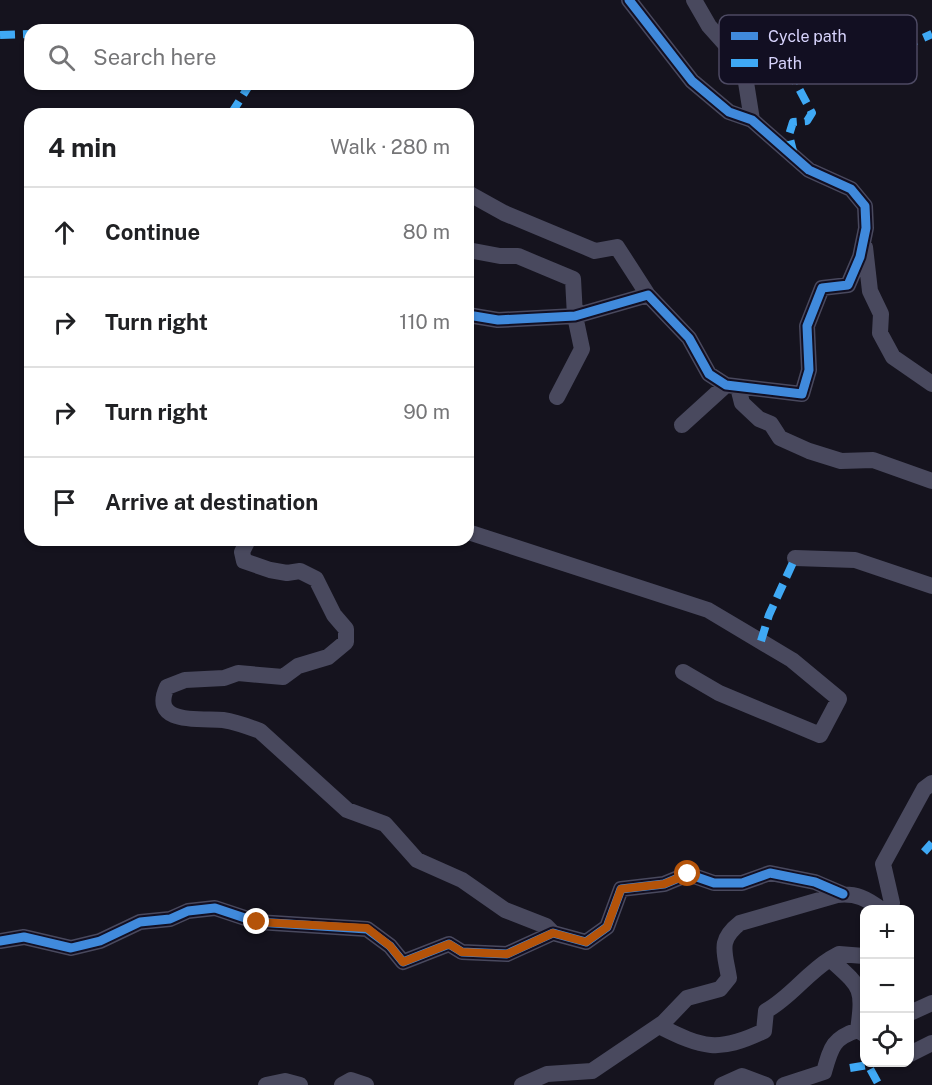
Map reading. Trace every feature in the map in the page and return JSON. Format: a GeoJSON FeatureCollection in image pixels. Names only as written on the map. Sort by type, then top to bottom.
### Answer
{"type":"FeatureCollection","features":[{"type":"Feature","properties":{"kind":"street"},"geometry":{"type":"LineString","coordinates":[[629,0],[692,81],[729,112],[752,120],[809,170],[850,189],[865,206],[864,238],[870,291],[881,314],[880,333],[893,357],[932,384]]}},
{"type":"Feature","properties":{"kind":"street"},"geometry":{"type":"LineString","coordinates":[[694,0],[719,36]]}},
{"type":"Feature","properties":{"kind":"street"},"geometry":{"type":"LineString","coordinates":[[746,84],[752,120]]}},
{"type":"Feature","properties":{"kind":"street"},"geometry":{"type":"LineString","coordinates":[[474,197],[504,213],[595,251],[618,247],[648,295],[689,338],[709,374],[732,386],[802,394],[809,370],[807,326],[822,288],[848,285],[860,257],[864,238]]}},
{"type":"Feature","properties":{"kind":"street"},"geometry":{"type":"LineString","coordinates":[[474,251],[500,256],[518,256],[573,279],[575,316],[582,349],[557,397]]}},
{"type":"Feature","properties":{"kind":"street"},"geometry":{"type":"LineString","coordinates":[[474,316],[498,320],[575,316],[648,295]]}},
{"type":"Feature","properties":{"kind":"street"},"geometry":{"type":"LineString","coordinates":[[682,425],[732,386]]}},
{"type":"Feature","properties":{"kind":"street"},"geometry":{"type":"LineString","coordinates":[[732,386],[742,403],[759,418],[771,424],[780,438],[809,451],[841,461],[873,460],[932,481]]}},
{"type":"Feature","properties":{"kind":"street"},"geometry":{"type":"LineString","coordinates":[[474,534],[708,610],[792,660],[839,699],[820,735],[719,693],[683,672]]}},
{"type":"Feature","properties":{"kind":"street"},"geometry":{"type":"LineString","coordinates":[[245,546],[242,552],[244,561],[270,570],[287,573],[300,571],[316,579],[333,615],[346,629],[346,642],[328,657],[298,666],[283,677],[238,673],[224,678],[185,680],[167,687],[164,696],[167,708],[176,717],[191,721],[220,720],[242,724],[260,731],[347,810],[385,824],[417,860],[462,880],[505,910],[546,926],[553,933],[586,942],[607,927],[621,889],[664,884],[688,874],[714,883],[742,883],[770,873],[815,882],[843,894]]}},
{"type":"Feature","properties":{"kind":"street"},"geometry":{"type":"LineString","coordinates":[[795,558],[855,560],[932,586]]}},
{"type":"Feature","properties":{"kind":"street"},"geometry":{"type":"LineString","coordinates":[[889,905],[892,903],[883,864],[924,789],[932,783]]}},
{"type":"Feature","properties":{"kind":"street"},"geometry":{"type":"LineString","coordinates":[[522,1085],[547,1074],[592,1071],[659,1026],[687,998],[720,989],[729,978],[723,943],[728,932],[740,923],[843,894],[853,893],[877,905]]}},
{"type":"Feature","properties":{"kind":"street"},"geometry":{"type":"LineString","coordinates":[[0,941],[24,937],[70,948],[100,941],[140,922],[170,919],[188,911],[215,908],[257,922],[367,928],[390,946],[403,962],[449,944],[462,952],[507,954],[553,933]]}},
{"type":"Feature","properties":{"kind":"street"},"geometry":{"type":"LineString","coordinates":[[659,1026],[694,1043],[720,1046],[744,1041],[764,1031],[766,1011],[783,1002],[815,969],[839,954],[860,956]]}},
{"type":"Feature","properties":{"kind":"street"},"geometry":{"type":"LineString","coordinates":[[830,959],[857,984],[862,999],[862,1013]]}},
{"type":"Feature","properties":{"kind":"street"},"geometry":{"type":"LineString","coordinates":[[914,1011],[932,1003]]}},
{"type":"Feature","properties":{"kind":"street"},"geometry":{"type":"LineString","coordinates":[[784,1085],[824,1072],[830,1051],[840,1036],[860,1032]]}},
{"type":"Feature","properties":{"kind":"street"},"geometry":{"type":"LineString","coordinates":[[914,1052],[932,1043]]}},
{"type":"Feature","properties":{"kind":"street"},"geometry":{"type":"LineString","coordinates":[[722,1085],[742,1076],[766,1085]]}},
{"type":"Feature","properties":{"kind":"street"},"geometry":{"type":"LineString","coordinates":[[342,1085],[351,1080],[366,1085]]}},
{"type":"Feature","properties":{"kind":"street"},"geometry":{"type":"LineString","coordinates":[[266,1085],[285,1081],[300,1085]]}},
{"type":"Feature","properties":{"kind":"marked path"},"geometry":{"type":"LineString","coordinates":[[0,35],[24,34]]}},
{"type":"Feature","properties":{"kind":"marked path"},"geometry":{"type":"LineString","coordinates":[[917,41],[932,34]]}},
{"type":"Feature","properties":{"kind":"marked path"},"geometry":{"type":"LineString","coordinates":[[794,155],[789,135],[793,122],[807,121],[812,113],[797,84]]}},
{"type":"Feature","properties":{"kind":"marked path"},"geometry":{"type":"LineString","coordinates":[[235,108],[246,90]]}},
{"type":"Feature","properties":{"kind":"marked path"},"geometry":{"type":"LineString","coordinates":[[761,641],[769,615],[795,558]]}},
{"type":"Feature","properties":{"kind":"marked path"},"geometry":{"type":"LineString","coordinates":[[924,852],[932,843]]}},
{"type":"Feature","properties":{"kind":"marked path"},"geometry":{"type":"LineString","coordinates":[[850,1068],[868,1065],[879,1085]]}},
{"type":"Feature","properties":{"kind":"cycle path"},"geometry":{"type":"LineString","coordinates":[[474,316],[498,320],[575,316],[648,295],[689,338],[709,374],[726,385],[802,394],[809,370],[807,326],[822,288],[848,285],[860,257],[866,228],[865,206],[851,189],[809,170],[752,120],[729,112],[692,81],[629,0]]}},
{"type":"Feature","properties":{"kind":"cycle path"},"geometry":{"type":"LineString","coordinates":[[0,941],[24,937],[71,948],[100,941],[140,922],[170,919],[188,911],[215,908],[257,922],[367,929],[390,946],[403,962],[449,944],[462,952],[507,954],[553,933],[586,942],[607,927],[621,889],[664,884],[688,874],[714,883],[742,883],[770,873],[815,882],[843,894]]}},
{"type":"Feature","properties":{"kind":"route"},"geometry":{"type":"LineString","coordinates":[[257,922],[367,928],[390,946],[403,962],[449,944],[462,952],[507,954],[553,933],[586,942],[607,927],[621,889],[664,884],[688,874]]}}]}
